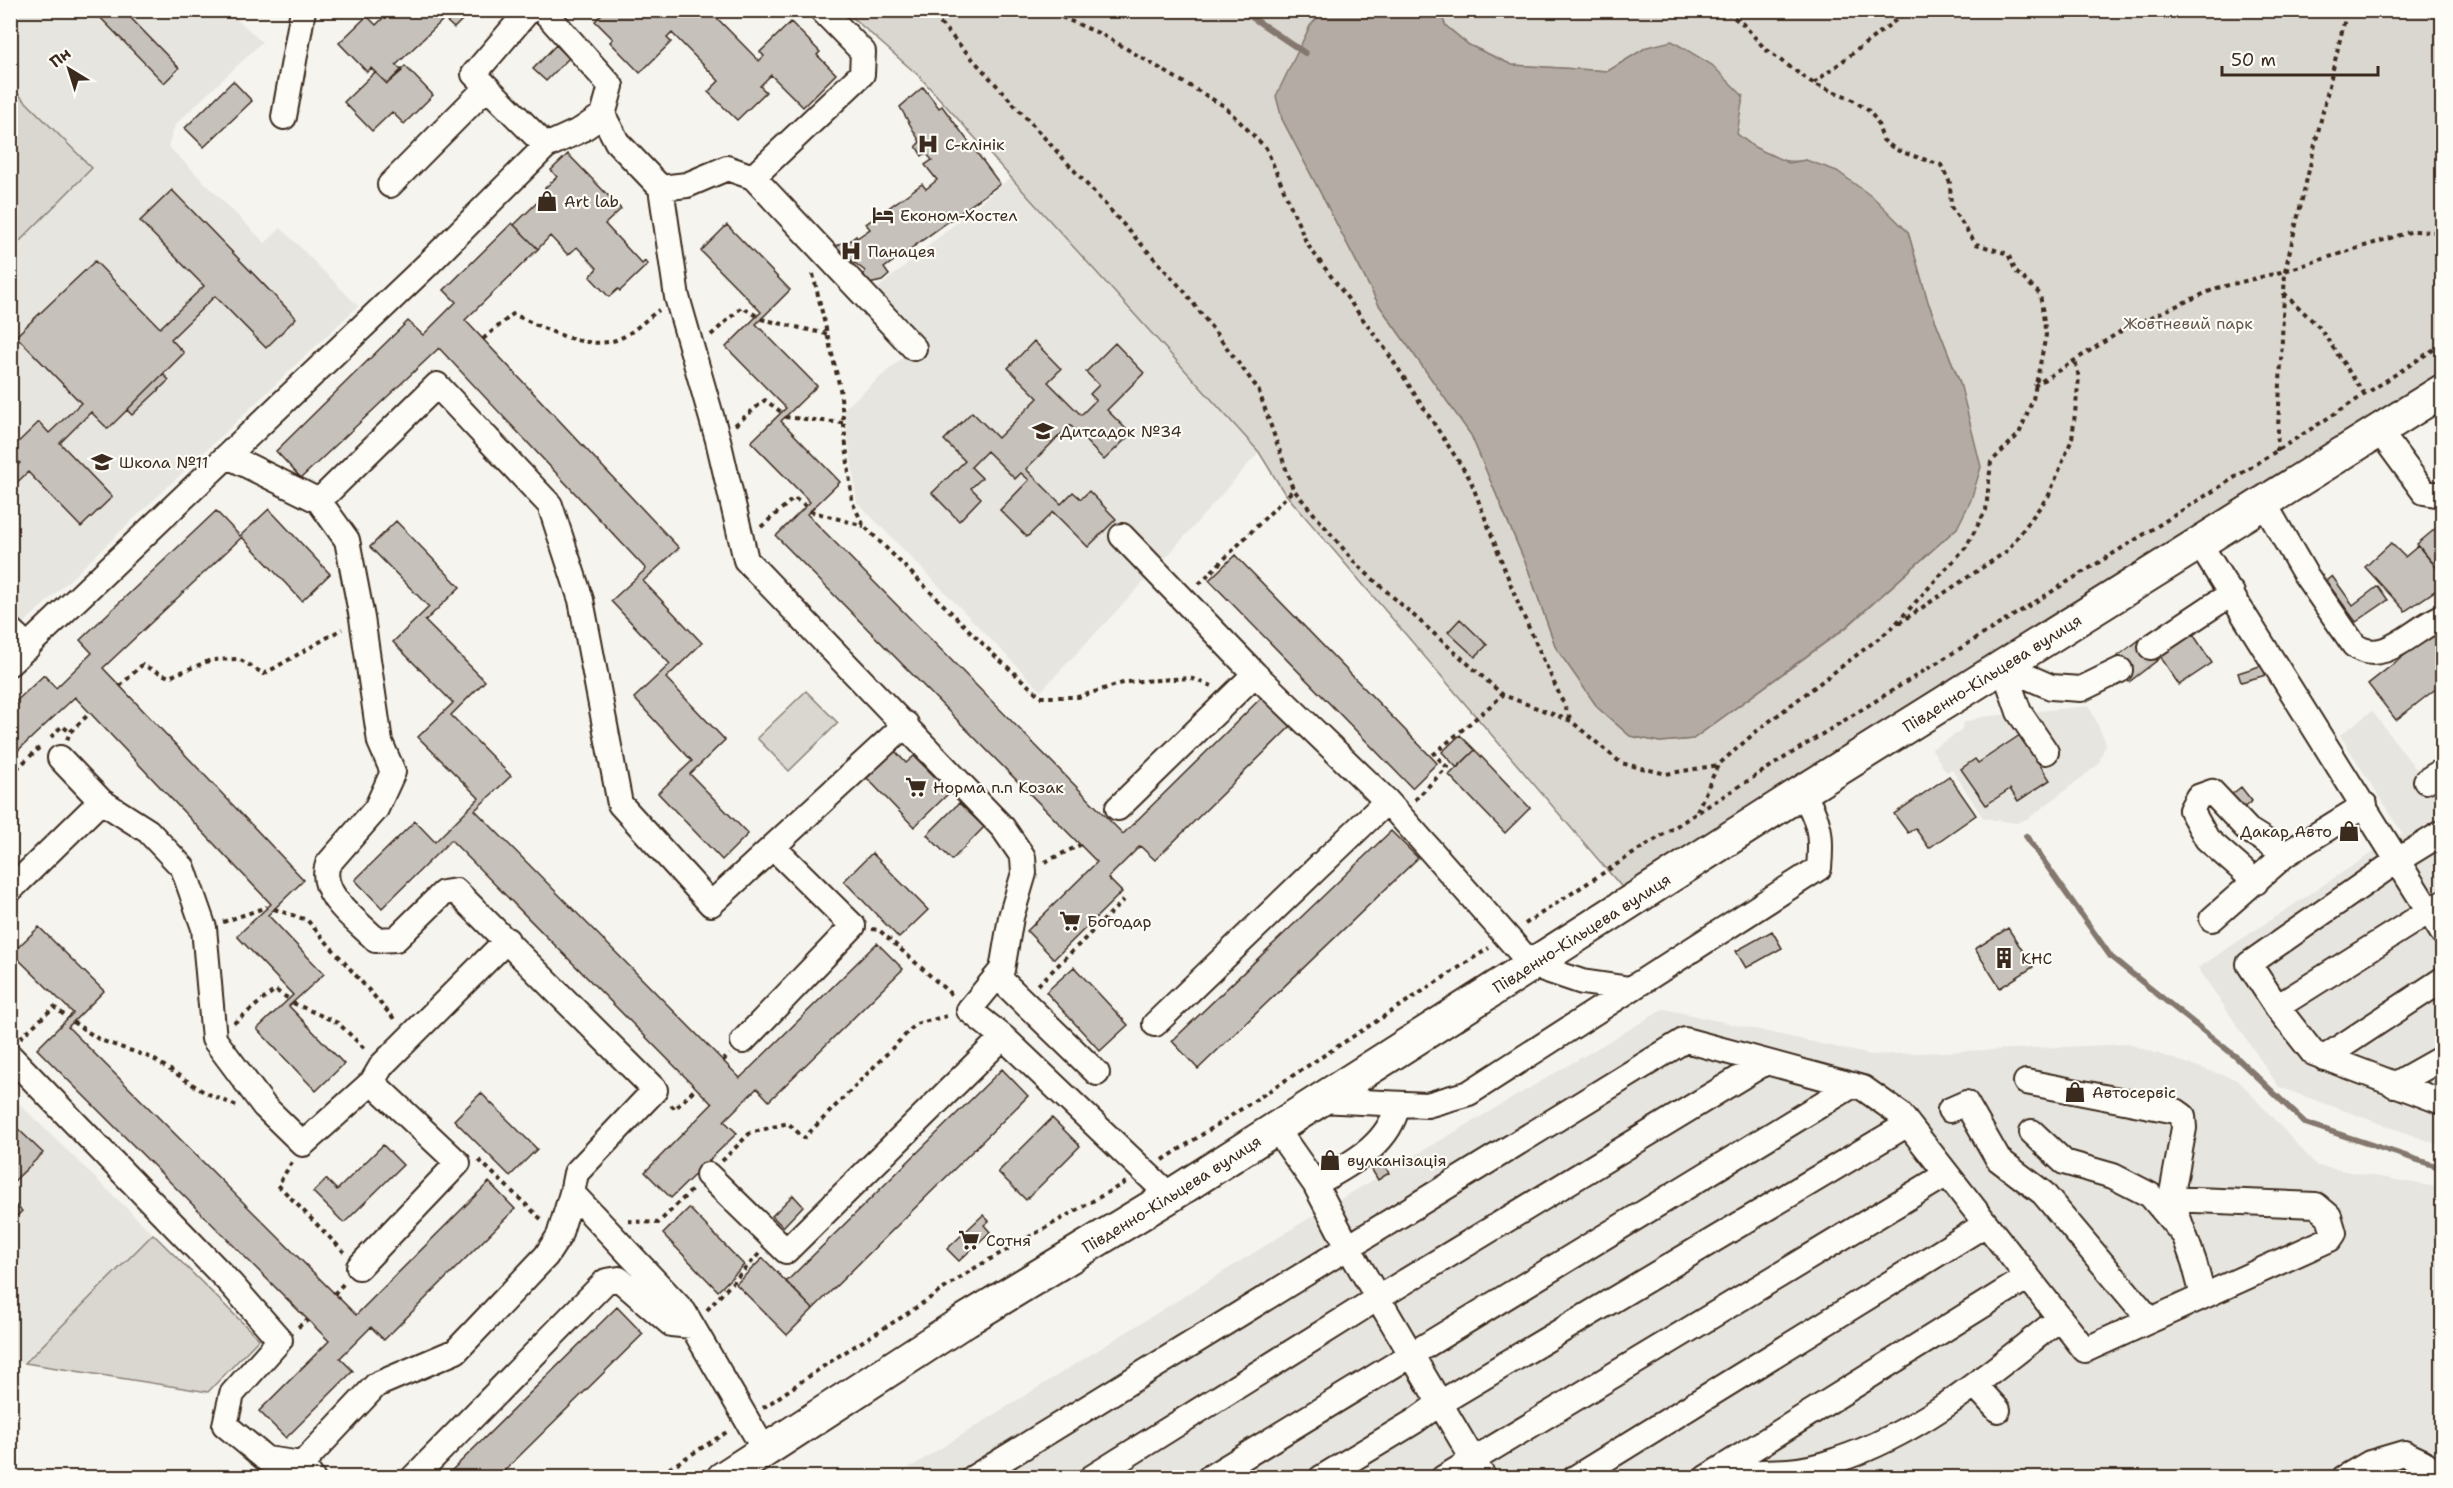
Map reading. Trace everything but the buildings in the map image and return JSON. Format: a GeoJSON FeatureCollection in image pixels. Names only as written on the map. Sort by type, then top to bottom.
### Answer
{"type":"FeatureCollection","features":[{"type":"Feature","properties":{"kind":"main road","name":"Південно-Кільцева вулиця"},"geometry":{"type":"LineString","coordinates":[[723,1478],[966,1320],[1170,1196],[1802,792],[2380,432],[2442,391]]}},
{"type":"Feature","properties":{"kind":"street"},"geometry":{"type":"LineString","coordinates":[[284,117],[303,10]]}},
{"type":"Feature","properties":{"kind":"street"},"geometry":{"type":"LineString","coordinates":[[529,10],[474,74],[546,146]]}},
{"type":"Feature","properties":{"kind":"street"},"geometry":{"type":"LineString","coordinates":[[10,630],[19,655],[426,266],[546,146],[581,130],[603,115],[611,86],[543,10]]}},
{"type":"Feature","properties":{"kind":"street"},"geometry":{"type":"LineString","coordinates":[[753,177],[862,74],[863,51],[822,10]]}},
{"type":"Feature","properties":{"kind":"street"},"geometry":{"type":"LineString","coordinates":[[390,185],[487,87]]}},
{"type":"Feature","properties":{"kind":"street"},"geometry":{"type":"LineString","coordinates":[[603,115],[617,142],[661,188],[677,297],[718,440],[744,541],[746,560],[1004,828],[1023,857],[1024,873],[998,977],[969,1010],[1003,1037],[1143,1173],[1170,1196]]}},
{"type":"Feature","properties":{"kind":"street"},"geometry":{"type":"LineString","coordinates":[[661,188],[687,184],[726,168],[753,177],[914,348]]}},
{"type":"Feature","properties":{"kind":"street"},"geometry":{"type":"LineString","coordinates":[[319,501],[437,385],[550,505],[581,600],[620,804],[711,904],[906,724]]}},
{"type":"Feature","properties":{"kind":"street"},"geometry":{"type":"LineString","coordinates":[[2380,432],[2424,492],[2442,495]]}},
{"type":"Feature","properties":{"kind":"street"},"geometry":{"type":"LineString","coordinates":[[15,1048],[280,1340],[232,1394],[225,1425],[266,1459],[307,1471],[376,1385],[456,1351],[546,1256],[559,1236],[576,1173],[655,1090],[456,891],[443,893],[396,939],[376,940],[329,891],[324,875],[328,864],[376,809],[393,772],[380,742],[362,618],[347,540],[319,501],[228,456]]}},
{"type":"Feature","properties":{"kind":"street"},"geometry":{"type":"LineString","coordinates":[[2264,503],[2305,574],[2354,645],[2363,652],[2373,654],[2386,650],[2442,617]]}},
{"type":"Feature","properties":{"kind":"street"},"geometry":{"type":"LineString","coordinates":[[1122,536],[1255,674],[1394,808],[1532,965],[1582,982],[1630,989]]}},
{"type":"Feature","properties":{"kind":"street"},"geometry":{"type":"LineString","coordinates":[[2199,543],[2398,860],[2437,907],[2442,932]]}},
{"type":"Feature","properties":{"kind":"street"},"geometry":{"type":"LineString","coordinates":[[2151,647],[2232,593]]}},
{"type":"Feature","properties":{"kind":"street"},"geometry":{"type":"LineString","coordinates":[[2002,666],[2051,687],[2081,689],[2120,670]]}},
{"type":"Feature","properties":{"kind":"street"},"geometry":{"type":"LineString","coordinates":[[2002,666],[2019,711],[2046,752]]}},
{"type":"Feature","properties":{"kind":"street"},"geometry":{"type":"LineString","coordinates":[[1118,808],[1232,693],[1255,674]]}},
{"type":"Feature","properties":{"kind":"street"},"geometry":{"type":"LineString","coordinates":[[60,758],[101,801],[148,831],[183,868],[204,928],[214,1039],[264,1106],[303,1144],[377,1074],[507,940]]}},
{"type":"Feature","properties":{"kind":"street"},"geometry":{"type":"LineString","coordinates":[[1318,1100],[1427,1105],[1469,1093],[1819,868],[1822,839],[1816,814],[1802,792]]}},
{"type":"Feature","properties":{"kind":"street"},"geometry":{"type":"LineString","coordinates":[[2256,882],[2207,839],[2191,810],[2198,798],[2212,792],[2248,830],[2286,854]]}},
{"type":"Feature","properties":{"kind":"street"},"geometry":{"type":"LineString","coordinates":[[10,890],[101,801]]}},
{"type":"Feature","properties":{"kind":"street"},"geometry":{"type":"LineString","coordinates":[[2212,919],[2286,854],[2364,805]]}},
{"type":"Feature","properties":{"kind":"street"},"geometry":{"type":"LineString","coordinates":[[1155,1024],[1394,808]]}},
{"type":"Feature","properties":{"kind":"street"},"geometry":{"type":"LineString","coordinates":[[2442,833],[2398,860],[2249,964],[2277,1007],[2313,1053],[2442,1102]]}},
{"type":"Feature","properties":{"kind":"street"},"geometry":{"type":"LineString","coordinates":[[742,1041],[853,926],[772,847]]}},
{"type":"Feature","properties":{"kind":"street"},"geometry":{"type":"LineString","coordinates":[[2277,1007],[2437,907]]}},
{"type":"Feature","properties":{"kind":"street"},"geometry":{"type":"LineString","coordinates":[[998,977],[1097,1073]]}},
{"type":"Feature","properties":{"kind":"street"},"geometry":{"type":"LineString","coordinates":[[2324,1058],[2442,980]]}},
{"type":"Feature","properties":{"kind":"street"},"geometry":{"type":"LineString","coordinates":[[708,1175],[786,1251],[1003,1037]]}},
{"type":"Feature","properties":{"kind":"street"},"geometry":{"type":"LineString","coordinates":[[973,1478],[1685,1040],[1863,1088],[1900,1114],[2085,1350],[2330,1239],[2334,1233],[2333,1224],[2316,1204],[2160,1197],[2113,1176],[2064,1162],[2031,1132]]}},
{"type":"Feature","properties":{"kind":"street"},"geometry":{"type":"LineString","coordinates":[[2394,1084],[2442,1058]]}},
{"type":"Feature","properties":{"kind":"street"},"geometry":{"type":"LineString","coordinates":[[1091,1478],[1378,1298],[1766,1062]]}},
{"type":"Feature","properties":{"kind":"street"},"geometry":{"type":"LineString","coordinates":[[359,1266],[458,1163],[377,1074]]}},
{"type":"Feature","properties":{"kind":"street"},"geometry":{"type":"LineString","coordinates":[[2026,1082],[2176,1111],[2183,1116],[2184,1128],[2160,1197]]}},
{"type":"Feature","properties":{"kind":"street"},"geometry":{"type":"LineString","coordinates":[[1209,1478],[1410,1352],[1853,1085]]}},
{"type":"Feature","properties":{"kind":"street"},"geometry":{"type":"LineString","coordinates":[[1950,1110],[1966,1103],[1998,1159],[2043,1193],[2150,1320]]}},
{"type":"Feature","properties":{"kind":"street"},"geometry":{"type":"LineString","coordinates":[[1315,1184],[1348,1166],[1382,1139],[1395,1120],[1398,1104]]}},
{"type":"Feature","properties":{"kind":"street"},"geometry":{"type":"LineString","coordinates":[[1321,1478],[1415,1421],[1440,1403],[1908,1124]]}},
{"type":"Feature","properties":{"kind":"street"},"geometry":{"type":"LineString","coordinates":[[1275,1127],[1315,1184],[1348,1247],[1479,1468]]}},
{"type":"Feature","properties":{"kind":"street"},"geometry":{"type":"LineString","coordinates":[[2034,1186],[2058,1157]]}},
{"type":"Feature","properties":{"kind":"street"},"geometry":{"type":"LineString","coordinates":[[1443,1478],[1479,1468],[1947,1174]]}},
{"type":"Feature","properties":{"kind":"street"},"geometry":{"type":"LineString","coordinates":[[572,1193],[684,1312],[765,1451]]}},
{"type":"Feature","properties":{"kind":"street"},"geometry":{"type":"LineString","coordinates":[[2160,1197],[2184,1234],[2202,1296]]}},
{"type":"Feature","properties":{"kind":"street"},"geometry":{"type":"LineString","coordinates":[[1575,1478],[1986,1224]]}},
{"type":"Feature","properties":{"kind":"street"},"geometry":{"type":"LineString","coordinates":[[1706,1478],[2028,1277]]}},
{"type":"Feature","properties":{"kind":"street"},"geometry":{"type":"LineString","coordinates":[[412,1478],[606,1281],[619,1279],[671,1324],[692,1326]]}},
{"type":"Feature","properties":{"kind":"street"},"geometry":{"type":"LineString","coordinates":[[1730,1478],[1772,1470],[1789,1471],[1837,1460],[1901,1435],[1975,1385],[2060,1318]]}},
{"type":"Feature","properties":{"kind":"street"},"geometry":{"type":"LineString","coordinates":[[1975,1385],[1998,1410]]}},
{"type":"Feature","properties":{"kind":"street"},"geometry":{"type":"LineString","coordinates":[[2344,1478],[2370,1463],[2404,1453],[2421,1461],[2441,1478]]}},
{"type":"Feature","properties":{"kind":"path"},"geometry":{"type":"LineString","coordinates":[[928,10],[1184,291],[1258,389],[1293,489],[1357,565],[1503,695],[1571,721],[1621,763],[1666,774],[1718,765]]}},
{"type":"Feature","properties":{"kind":"path"},"geometry":{"type":"LineString","coordinates":[[1045,10],[1103,35],[1224,106],[1266,148],[1307,244],[1386,350],[1470,479],[1519,606],[1571,721]]}},
{"type":"Feature","properties":{"kind":"path"},"geometry":{"type":"LineString","coordinates":[[1723,10],[1743,24],[1766,50],[1814,84],[1848,97],[1868,110],[1877,121],[1883,140],[1896,150],[1941,165],[1950,183],[1951,207],[1976,243],[2008,254],[2016,272],[2040,294],[2046,335],[2033,399],[2019,434],[1991,462],[1986,510],[1966,547],[1891,628]]}},
{"type":"Feature","properties":{"kind":"path"},"geometry":{"type":"LineString","coordinates":[[1814,84],[1909,10]]}},
{"type":"Feature","properties":{"kind":"path"},"geometry":{"type":"LineString","coordinates":[[2277,452],[2285,271],[2347,10]]}},
{"type":"Feature","properties":{"kind":"path"},"geometry":{"type":"LineString","coordinates":[[2034,386],[2126,328],[2217,288],[2285,271],[2413,231],[2442,232]]}},
{"type":"Feature","properties":{"kind":"path"},"geometry":{"type":"LineString","coordinates":[[824,251],[811,265],[840,388],[852,502],[864,526],[993,654],[1041,697],[1078,697],[1126,682],[1190,678],[1232,693]]}},
{"type":"Feature","properties":{"kind":"path"},"geometry":{"type":"LineString","coordinates":[[2284,292],[2319,327],[2365,395]]}},
{"type":"Feature","properties":{"kind":"path"},"geometry":{"type":"LineString","coordinates":[[483,339],[513,314],[549,330],[594,343],[618,340],[677,297]]}},
{"type":"Feature","properties":{"kind":"path"},"geometry":{"type":"LineString","coordinates":[[693,351],[742,307],[759,317],[827,334]]}},
{"type":"Feature","properties":{"kind":"path"},"geometry":{"type":"LineString","coordinates":[[654,1478],[746,1420],[837,1357],[973,1269],[1143,1173],[1696,811],[2277,452],[2442,344]]}},
{"type":"Feature","properties":{"kind":"path"},"geometry":{"type":"LineString","coordinates":[[1696,811],[1718,765],[1758,730],[1826,681],[1891,628],[2007,551],[2049,495],[2072,439],[2079,378],[2075,360]]}},
{"type":"Feature","properties":{"kind":"path"},"geometry":{"type":"LineString","coordinates":[[718,440],[765,400],[781,412]]}},
{"type":"Feature","properties":{"kind":"path"},"geometry":{"type":"LineString","coordinates":[[785,417],[843,423]]}},
{"type":"Feature","properties":{"kind":"path"},"geometry":{"type":"LineString","coordinates":[[1183,600],[1293,489]]}},
{"type":"Feature","properties":{"kind":"path"},"geometry":{"type":"LineString","coordinates":[[744,541],[794,498],[806,506]]}},
{"type":"Feature","properties":{"kind":"path"},"geometry":{"type":"LineString","coordinates":[[810,511],[864,526]]}},
{"type":"Feature","properties":{"kind":"path"},"geometry":{"type":"LineString","coordinates":[[120,686],[141,665],[169,677],[211,660],[239,659],[264,674],[362,618]]}},
{"type":"Feature","properties":{"kind":"path"},"geometry":{"type":"LineString","coordinates":[[1394,808],[1447,767],[1434,754],[1503,695]]}},
{"type":"Feature","properties":{"kind":"path"},"geometry":{"type":"LineString","coordinates":[[60,758],[70,732],[90,714]]}},
{"type":"Feature","properties":{"kind":"path"},"geometry":{"type":"LineString","coordinates":[[1024,873],[1080,845]]}},
{"type":"Feature","properties":{"kind":"path"},"geometry":{"type":"LineString","coordinates":[[1023,1000],[1124,900]]}},
{"type":"Feature","properties":{"kind":"path"},"geometry":{"type":"LineString","coordinates":[[204,928],[267,907]]}},
{"type":"Feature","properties":{"kind":"path"},"geometry":{"type":"LineString","coordinates":[[274,909],[308,920],[411,1037]]}},
{"type":"Feature","properties":{"kind":"path"},"geometry":{"type":"LineString","coordinates":[[853,926],[879,930],[969,1010]]}},
{"type":"Feature","properties":{"kind":"path"},"geometry":{"type":"LineString","coordinates":[[214,1039],[275,990],[289,999]]}},
{"type":"Feature","properties":{"kind":"path"},"geometry":{"type":"LineString","coordinates":[[293,1003],[338,1023],[377,1074]]}},
{"type":"Feature","properties":{"kind":"path"},"geometry":{"type":"LineString","coordinates":[[15,1048],[54,1007],[68,1018]]}},
{"type":"Feature","properties":{"kind":"path"},"geometry":{"type":"LineString","coordinates":[[598,1218],[658,1223],[750,1133],[788,1123],[804,1137],[916,1024],[969,1010]]}},
{"type":"Feature","properties":{"kind":"path"},"geometry":{"type":"LineString","coordinates":[[73,1022],[100,1040],[152,1058],[204,1092],[241,1108],[264,1106]]}},
{"type":"Feature","properties":{"kind":"path"},"geometry":{"type":"LineString","coordinates":[[303,1144],[278,1185],[359,1266]]}},
{"type":"Feature","properties":{"kind":"path"},"geometry":{"type":"LineString","coordinates":[[458,1163],[470,1152],[559,1236]]}},
{"type":"Feature","properties":{"kind":"path"},"geometry":{"type":"LineString","coordinates":[[692,1326],[773,1239]]}},
{"type":"Feature","properties":{"kind":"shaded area","name":"Школа №11"},"geometry":{"type":"Polygon","coordinates":[[[10,11],[228,11],[262,42],[175,125],[168,146],[265,243],[281,228],[358,306],[20,627],[10,618],[10,11]]]}},
{"type":"Feature","properties":{"kind":"shaded area"},"geometry":{"type":"Polygon","coordinates":[[[1323,11],[1439,11],[1446,26],[1469,45],[1512,65],[1608,71],[1647,47],[1672,41],[1712,65],[1743,96],[1737,134],[1754,147],[1789,163],[1806,160],[1837,171],[1875,199],[1908,232],[1928,302],[1960,383],[1981,467],[1971,500],[1957,528],[1846,627],[1693,739],[1660,742],[1630,736],[1598,708],[1556,648],[1528,569],[1471,435],[1379,305],[1282,119],[1276,96],[1310,26],[1323,11]]]}},
{"type":"Feature","properties":{"kind":"shaded area","name":"Дитсадок №34"},"geometry":{"type":"Polygon","coordinates":[[[1012,176],[1259,452],[1155,570],[1041,691],[857,502],[844,409],[924,339],[877,289],[1012,176]]]}},
{"type":"Feature","properties":{"kind":"shaded area"},"geometry":{"type":"Polygon","coordinates":[[[2089,706],[2106,743],[2098,765],[2029,818],[2016,823],[1983,818],[1952,769],[1946,772],[1932,749],[1961,731],[1963,723],[1982,717],[2089,706]]]}},
{"type":"Feature","properties":{"kind":"shaded area"},"geometry":{"type":"Polygon","coordinates":[[[2372,711],[2416,769],[2442,755],[2442,1146],[2279,1087],[2198,968],[2402,833],[2340,735],[2372,711]]]}},
{"type":"Feature","properties":{"kind":"shaded area"},"geometry":{"type":"Polygon","coordinates":[[[1664,1009],[1871,1055],[2128,1044],[2238,1080],[2317,1166],[2442,1188],[2442,1477],[893,1478],[1324,1209],[1664,1009]]]}},
{"type":"Feature","properties":{"kind":"shaded area"},"geometry":{"type":"Polygon","coordinates":[[[10,1095],[153,1234],[25,1363],[11,1363],[10,1095]]]}},
{"type":"Feature","properties":{"kind":"green space","name":"Жовтневий парк"},"geometry":{"type":"Polygon","coordinates":[[[845,11],[1323,11],[1307,35],[1301,49],[1282,119],[1379,305],[1471,435],[1528,569],[1556,648],[1598,708],[1630,736],[1660,742],[1693,739],[1846,628],[1957,528],[1960,383],[1928,302],[1908,232],[1806,160],[1786,161],[1769,156],[1736,133],[1743,96],[1647,47],[1608,71],[1512,65],[1469,45],[1446,26],[1439,11],[2442,11],[2442,390],[1632,899],[1283,491],[1259,452],[919,76],[845,11]]]}},
{"type":"Feature","properties":{"kind":"green space"},"geometry":{"type":"Polygon","coordinates":[[[11,87],[92,168],[11,250],[11,87]]]}},
{"type":"Feature","properties":{"kind":"green space"},"geometry":{"type":"Polygon","coordinates":[[[806,691],[838,723],[789,771],[757,738],[806,691]]]}},
{"type":"Feature","properties":{"kind":"green space"},"geometry":{"type":"Polygon","coordinates":[[[153,1234],[259,1339],[208,1392],[25,1363],[153,1234]]]}},
{"type":"Feature","properties":{"kind":"waterway"},"geometry":{"type":"LineString","coordinates":[[1241,10],[1305,53]]}},
{"type":"Feature","properties":{"kind":"waterway"},"geometry":{"type":"LineString","coordinates":[[2026,836],[2111,957],[2235,1056],[2305,1123],[2442,1168]]}},
{"type":"Feature","properties":{"kind":"tunnel"},"geometry":{"type":"LineString","coordinates":[[2120,670],[2151,647]]}},
{"type":"Feature","properties":{"kind":"place","name":"С-клінік"},"geometry":{"type":"Point","coordinates":[928,144]}},
{"type":"Feature","properties":{"kind":"place","name":"Art lab"},"geometry":{"type":"Point","coordinates":[547,201]}},
{"type":"Feature","properties":{"kind":"place","name":"Економ-Хостел"},"geometry":{"type":"Point","coordinates":[883,215]}},
{"type":"Feature","properties":{"kind":"place","name":"Панацея"},"geometry":{"type":"Point","coordinates":[851,251]}},
{"type":"Feature","properties":{"kind":"place","name":"Дитсадок №34"},"geometry":{"type":"Point","coordinates":[1043,431]}},
{"type":"Feature","properties":{"kind":"place","name":"Школа №11"},"geometry":{"type":"Point","coordinates":[102,462]}},
{"type":"Feature","properties":{"kind":"place","name":"Норма п.п Козак"},"geometry":{"type":"Point","coordinates":[916,787]}},
{"type":"Feature","properties":{"kind":"place","name":"Дакар Авто"},"geometry":{"type":"Point","coordinates":[2349,831]}},
{"type":"Feature","properties":{"kind":"place","name":"Богодар"},"geometry":{"type":"Point","coordinates":[1070,921]}},
{"type":"Feature","properties":{"kind":"place","name":"КНС"},"geometry":{"type":"Point","coordinates":[2004,958]}},
{"type":"Feature","properties":{"kind":"place","name":"Автосервіс"},"geometry":{"type":"Point","coordinates":[2075,1092]}},
{"type":"Feature","properties":{"kind":"place","name":"вулканізація"},"geometry":{"type":"Point","coordinates":[1330,1160]}},
{"type":"Feature","properties":{"kind":"place","name":"Сотня"},"geometry":{"type":"Point","coordinates":[969,1240]}}]}
